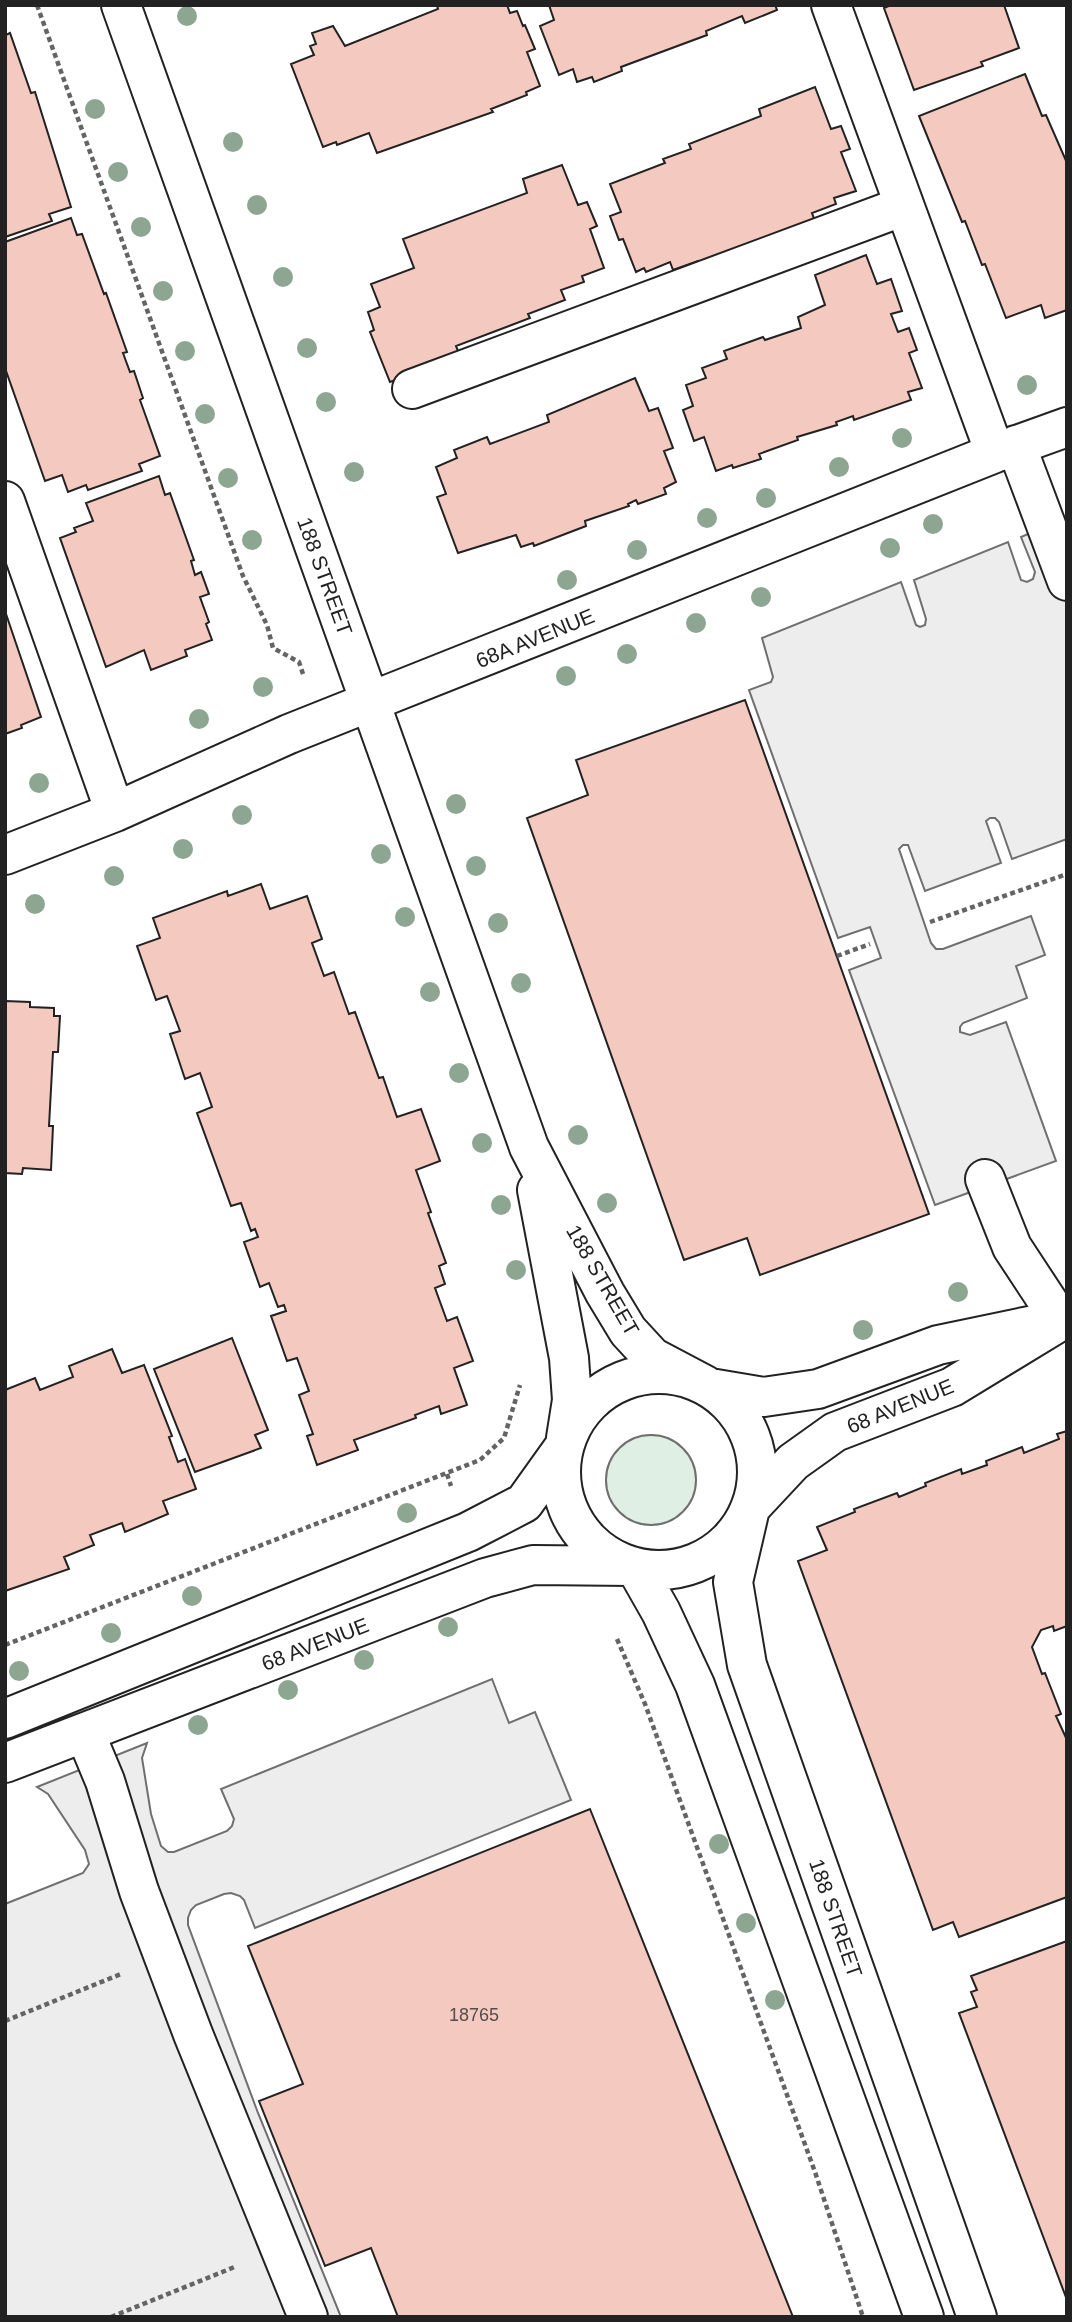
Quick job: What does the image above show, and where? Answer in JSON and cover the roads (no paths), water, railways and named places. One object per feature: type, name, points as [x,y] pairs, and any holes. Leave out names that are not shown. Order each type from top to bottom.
[{"type":"street","name":"188 STREET","points":[[121,5],[529,1147],[605,1293],[628,1331],[652,1357],[708,1387]]},
{"type":"street","points":[[831,5],[904,206],[1006,449],[1067,580]]},
{"type":"street","points":[[412,389],[904,206]]},
{"type":"street","name":"68A AVENUE","points":[[5,855],[115,812],[289,734],[1067,427]]},
{"type":"street","points":[[5,501],[115,812]]},
{"type":"street","name":"188 STREET","points":[[529,1147],[569,1358],[572,1400],[565,1445]]},
{"type":"street","points":[[985,1179],[1012,1247],[1064,1318]]},
{"type":"street","name":"68 AVENUE","points":[[708,1387],[764,1397],[818,1389],[938,1345],[1064,1318]]},
{"type":"street","name":"68 AVENUE","points":[[750,1510],[793,1462],[835,1432],[952,1387],[1064,1318]]},
{"type":"street","points":[[5,1720],[468,1532],[524,1503],[565,1445],[575,1421],[583,1411],[601,1394],[622,1381],[646,1375],[671,1375],[708,1387],[734,1409],[748,1430],[756,1453],[757,1477],[750,1510],[736,1534],[707,1558],[673,1570],[634,1567],[613,1559],[593,1545],[570,1515],[561,1479],[565,1445]]},
{"type":"street","name":"188 STREET","points":[[750,1510],[733,1582],[747,1665],[977,2317]]},
{"type":"street","name":"68 AVENUE","points":[[5,1763],[485,1578],[533,1565],[634,1567]]},
{"type":"street","points":[[634,1567],[661,1612],[695,1685],[924,2317]]},
{"type":"street","points":[[85,1733],[105,1781],[139,1891],[193,2034],[308,2317]]}]
